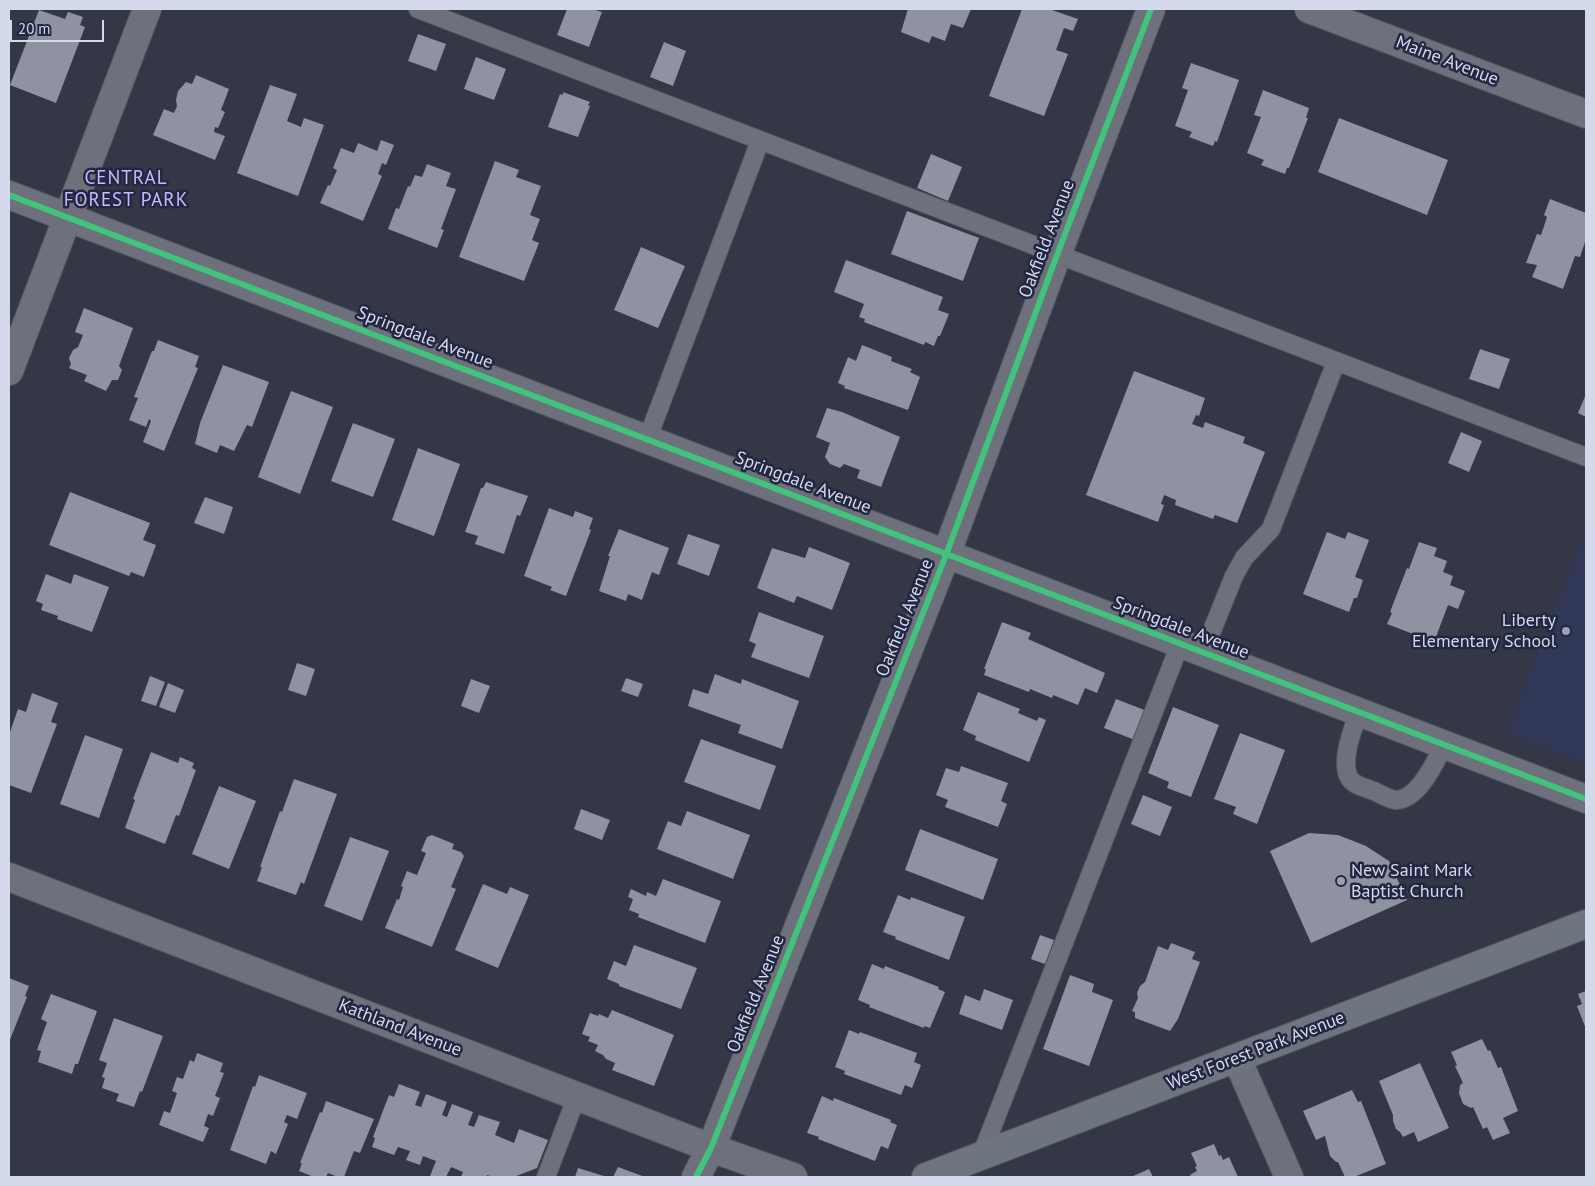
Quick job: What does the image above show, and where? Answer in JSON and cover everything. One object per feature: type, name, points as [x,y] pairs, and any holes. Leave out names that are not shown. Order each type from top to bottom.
[{"type":"main road","name":"West Forest Park Avenue","points":[[926,1177],[1586,924]]},
{"type":"street","points":[[9,371],[147,9]]},
{"type":"street","name":"Oakfield Avenue","points":[[696,1177],[711,1148],[946,555],[1057,255],[1151,9]]},
{"type":"street","name":"Maine Avenue","points":[[1308,9],[1586,114]]},
{"type":"street","name":"Springdale Avenue","points":[[9,194],[1586,799]]},
{"type":"street","name":"Kathland Avenue","points":[[9,877],[711,1148],[793,1177]]},
{"type":"street","points":[[1237,1059],[1289,1177]]},
{"type":"lane","points":[[418,9],[1586,457]]},
{"type":"lane","points":[[648,440],[760,140]]},
{"type":"lane","points":[[981,1156],[1192,648],[1244,558],[1271,529],[1336,362]]},
{"type":"lane","points":[[1358,712],[1349,741],[1347,770],[1350,780],[1396,800],[1408,796],[1418,788],[1431,771],[1444,744]]},
{"type":"lane","points":[[546,1177],[577,1096]]},
{"type":"shaded area","name":"Liberty Elementary School","points":[[1586,528],[1586,763],[1506,734]]},
{"type":"building","points":[[567,9],[592,9],[602,12],[589,47],[557,35]]},
{"type":"building","points":[[908,9],[971,9],[963,28],[951,24],[945,41],[932,36],[929,43],[901,32]]},
{"type":"building","points":[[1022,9],[1049,9],[1078,19],[1073,31],[1064,28],[1056,50],[1068,54],[1044,116],[989,96]]},
{"type":"building","points":[[39,10],[65,19],[68,12],[83,17],[80,25],[85,27],[56,103],[10,85]]},
{"type":"building","points":[[418,34],[446,44],[436,71],[408,61]]},
{"type":"building","points":[[664,42],[686,51],[673,86],[650,77]]},
{"type":"building","points":[[476,57],[506,69],[494,100],[464,89]]},
{"type":"building","points":[[1191,63],[1239,80],[1217,142],[1215,141],[1213,146],[1189,137],[1192,132],[1175,126],[1188,90],[1182,88]]},
{"type":"building","points":[[196,75],[229,89],[221,110],[225,112],[218,128],[215,127],[214,132],[225,136],[215,160],[153,135],[164,109],[174,113],[177,106],[178,91],[186,82],[192,84]]},
{"type":"building","points":[[270,85],[297,94],[287,121],[301,127],[304,118],[324,125],[298,196],[237,173]]},
{"type":"building","points":[[1263,90],[1309,108],[1306,118],[1308,118],[1285,174],[1261,165],[1264,160],[1247,153],[1261,117],[1254,115]]},
{"type":"building","points":[[563,92],[590,102],[578,137],[548,127],[560,94],[563,95]]},
{"type":"building","points":[[1339,118],[1448,160],[1427,215],[1318,172]]},
{"type":"building","points":[[381,140],[394,145],[386,165],[382,163],[378,174],[382,176],[363,221],[320,203],[337,170],[333,168],[341,148],[354,153],[358,143],[377,151]]},
{"type":"building","points":[[931,154],[962,167],[948,201],[917,188]]},
{"type":"building","points":[[495,161],[519,170],[516,177],[541,186],[530,215],[540,219],[532,240],[539,243],[524,281],[459,257]]},
{"type":"building","points":[[427,164],[451,173],[446,186],[456,189],[441,229],[444,230],[437,248],[388,229],[396,208],[399,209],[408,186],[410,187],[415,175],[422,177]]},
{"type":"building","points":[[1550,199],[1586,213],[1586,239],[1580,257],[1575,256],[1563,289],[1532,277],[1537,265],[1526,263],[1537,234],[1541,235],[1547,217],[1544,215]]},
{"type":"building","points":[[907,211],[979,238],[963,281],[891,254]]},
{"type":"building","points":[[641,247],[685,266],[658,328],[614,310]]},
{"type":"building","points":[[846,260],[943,297],[938,310],[949,314],[934,346],[925,342],[924,345],[864,322],[865,319],[859,317],[864,304],[834,292]]},
{"type":"building","points":[[84,308],[133,328],[119,366],[122,370],[118,380],[112,380],[106,391],[84,381],[87,375],[69,368],[71,364],[69,358],[73,350],[78,347],[83,335],[75,332]]},
{"type":"building","points":[[158,340],[199,356],[195,367],[198,368],[164,451],[143,442],[151,421],[149,419],[146,427],[129,420],[138,398],[134,397]]},
{"type":"building","points":[[862,345],[892,357],[891,361],[912,369],[910,372],[920,377],[908,410],[844,388],[845,386],[838,383],[848,357],[856,361]]},
{"type":"building","points":[[1480,349],[1510,359],[1499,389],[1469,379]]},
{"type":"building","points":[[223,365],[269,382],[252,427],[247,425],[234,451],[220,445],[217,453],[195,444],[200,423]]},
{"type":"building","points":[[1134,371],[1205,398],[1199,416],[1196,415],[1192,424],[1203,428],[1205,422],[1245,437],[1243,443],[1265,452],[1237,523],[1215,515],[1213,519],[1175,505],[1176,500],[1164,495],[1161,504],[1164,505],[1158,522],[1086,495]]},
{"type":"building","points":[[291,391],[333,407],[300,494],[258,477]]},
{"type":"building","points":[[1586,394],[1586,417],[1578,413]]},
{"type":"building","points":[[827,408],[842,412],[900,437],[881,487],[857,478],[860,470],[844,464],[840,468],[830,464],[825,457],[830,443],[816,437]]},
{"type":"building","points":[[353,423],[395,439],[373,497],[331,481]]},
{"type":"building","points":[[1461,432],[1482,441],[1469,472],[1448,463]]},
{"type":"building","points":[[418,448],[460,464],[434,536],[392,520]]},
{"type":"building","points":[[486,482],[528,496],[520,516],[517,515],[504,554],[475,544],[478,536],[465,532],[481,488],[483,488]]},
{"type":"building","points":[[70,492],[150,523],[143,540],[156,545],[144,577],[131,572],[129,576],[49,545]]},
{"type":"building","points":[[205,497],[233,507],[224,534],[194,523]]},
{"type":"building","points":[[549,508],[573,517],[575,511],[593,518],[589,529],[591,530],[566,596],[550,590],[552,587],[524,576]]},
{"type":"building","points":[[619,529],[669,548],[659,575],[652,572],[642,600],[628,594],[626,601],[599,591],[610,556],[608,556]]},
{"type":"building","points":[[1327,532],[1345,539],[1348,532],[1369,540],[1355,577],[1363,580],[1357,598],[1354,598],[1349,612],[1303,594]]},
{"type":"building","points":[[688,534],[720,545],[709,576],[677,564]]},
{"type":"building","points":[[1419,542],[1437,548],[1434,556],[1447,561],[1443,572],[1453,576],[1450,585],[1465,591],[1458,609],[1448,605],[1434,642],[1387,624],[1407,568],[1409,569]]},
{"type":"building","points":[[809,547],[850,563],[832,610],[797,596],[794,603],[757,588],[772,548],[805,558]]},
{"type":"building","points":[[46,574],[71,584],[74,574],[109,587],[92,632],[57,619],[58,616],[41,610],[43,604],[36,601]]},
{"type":"building","points":[[759,612],[824,636],[809,678],[751,657],[756,644],[749,641]]},
{"type":"building","points":[[1002,622],[1031,633],[1028,639],[1105,673],[1097,693],[1085,688],[1078,705],[1053,695],[1052,698],[1030,689],[1029,692],[984,675],[986,669],[984,669]]},
{"type":"building","points":[[297,663],[315,669],[306,696],[288,690]]},
{"type":"building","points":[[715,674],[741,684],[742,679],[799,701],[782,749],[738,733],[741,725],[688,706],[693,689],[708,694]]},
{"type":"building","points":[[150,676],[165,682],[156,706],[141,701]]},
{"type":"building","points":[[626,678],[643,684],[638,697],[621,691]]},
{"type":"building","points":[[471,679],[490,686],[479,713],[461,706]]},
{"type":"building","points":[[168,683],[184,690],[175,713],[159,707]]},
{"type":"building","points":[[978,692],[1020,709],[1018,713],[1037,721],[1039,717],[1046,720],[1029,762],[975,740],[976,736],[963,730]]},
{"type":"building","points":[[32,693],[58,703],[51,722],[57,724],[31,793],[9,785],[9,735],[18,709],[26,712]]},
{"type":"building","points":[[1116,699],[1147,711],[1135,740],[1104,728]]},
{"type":"building","points":[[1173,707],[1219,725],[1191,797],[1167,788],[1169,782],[1148,773]]},
{"type":"building","points":[[1240,733],[1285,750],[1257,824],[1233,814],[1236,807],[1214,799]]},
{"type":"building","points":[[85,735],[123,749],[99,818],[60,804]]},
{"type":"building","points":[[701,739],[776,766],[760,810],[684,782]]},
{"type":"building","points":[[151,752],[178,763],[180,757],[194,763],[192,768],[196,770],[179,816],[176,815],[165,844],[125,828],[135,800],[133,799]]},
{"type":"building","points":[[961,766],[1008,783],[1001,801],[1007,804],[998,827],[945,807],[948,800],[936,795],[946,768],[959,772]]},
{"type":"building","points":[[294,779],[337,794],[304,884],[301,882],[296,895],[257,881],[262,867],[260,867],[280,811],[282,812]]},
{"type":"building","points":[[219,786],[256,801],[229,869],[192,854]]},
{"type":"building","points":[[1143,795],[1172,807],[1160,836],[1131,824]]},
{"type":"building","points":[[581,809],[610,820],[602,840],[574,829]]},
{"type":"building","points":[[687,811],[750,835],[733,879],[657,849],[668,821],[681,826]]},
{"type":"building","points":[[920,829],[998,859],[983,900],[905,870]]},
{"type":"building","name":"New Saint Mark Baptist Church","points":[[1309,833],[1338,835],[1366,846],[1389,861],[1407,900],[1311,943],[1270,851]]},
{"type":"building","points":[[432,835],[454,844],[452,849],[461,852],[464,856],[451,887],[456,889],[432,947],[385,928],[397,899],[399,900],[403,887],[401,886],[407,871],[417,875],[426,853],[421,851],[427,837]]},
{"type":"building","points":[[350,837],[389,851],[362,921],[324,906]]},
{"type":"building","points":[[663,879],[721,901],[705,943],[638,917],[639,914],[629,910],[633,899],[628,897],[631,889],[646,896],[647,892],[656,896]]},
{"type":"building","points":[[483,884],[507,894],[510,887],[529,895],[498,968],[455,950]]},
{"type":"building","points":[[898,895],[910,900],[911,897],[965,917],[949,960],[895,939],[896,937],[883,932]]},
{"type":"building","points":[[1040,935],[1054,940],[1045,964],[1031,959]]},
{"type":"building","points":[[1171,943],[1195,952],[1192,959],[1200,962],[1178,1019],[1170,1031],[1135,1018],[1135,1012],[1132,1011],[1138,998],[1137,993],[1140,986],[1145,982],[1158,946],[1168,950]]},
{"type":"building","points":[[634,945],[697,968],[681,1009],[619,986],[619,984],[607,979],[614,961],[626,966]]},
{"type":"building","points":[[872,964],[884,969],[885,966],[939,987],[938,989],[945,992],[930,1028],[924,1026],[924,1028],[869,1007],[870,1005],[858,1000]]},
{"type":"building","points":[[1070,975],[1094,984],[1092,992],[1113,1000],[1089,1066],[1043,1049]]},
{"type":"building","points":[[9,978],[29,986],[25,996],[27,997],[9,1042]]},
{"type":"building","points":[[984,989],[1013,1000],[1002,1030],[959,1014],[965,995],[980,1001]]},
{"type":"building","points":[[1586,991],[1586,1029],[1577,1006],[1582,1004],[1578,994]]},
{"type":"building","points":[[51,994],[97,1011],[78,1064],[75,1064],[72,1074],[38,1062],[41,1051],[37,1050],[47,1022],[41,1019]]},
{"type":"building","points":[[612,1010],[674,1035],[654,1086],[612,1070],[615,1063],[595,1051],[598,1045],[588,1041],[590,1037],[582,1034],[590,1013],[608,1018]]},
{"type":"building","points":[[114,1018],[163,1036],[142,1092],[140,1091],[134,1107],[116,1101],[119,1094],[102,1088],[105,1078],[102,1077],[107,1063],[99,1060]]},
{"type":"building","points":[[849,1030],[859,1034],[860,1032],[917,1053],[914,1062],[921,1065],[912,1088],[905,1085],[901,1095],[844,1074],[845,1071],[835,1067]]},
{"type":"building","points":[[1482,1039],[1488,1051],[1490,1050],[1498,1068],[1501,1067],[1518,1111],[1503,1118],[1510,1133],[1493,1140],[1487,1127],[1483,1129],[1473,1107],[1471,1108],[1463,1104],[1459,1093],[1460,1085],[1463,1083],[1451,1052]]},
{"type":"building","points":[[197,1053],[223,1063],[220,1072],[224,1073],[215,1096],[220,1098],[213,1116],[208,1114],[204,1126],[209,1128],[203,1142],[159,1125],[164,1111],[170,1113],[177,1093],[172,1091],[177,1077],[183,1079],[190,1060],[194,1062]]},
{"type":"building","points":[[1420,1063],[1449,1128],[1418,1142],[1414,1132],[1403,1137],[1396,1129],[1393,1115],[1379,1081]]},
{"type":"building","points":[[259,1075],[307,1093],[297,1119],[287,1115],[284,1122],[288,1124],[276,1154],[271,1151],[266,1164],[230,1150],[253,1086],[255,1087]]},
{"type":"building","points":[[399,1084],[420,1092],[415,1105],[421,1107],[426,1094],[447,1102],[442,1115],[447,1117],[452,1104],[473,1112],[468,1125],[474,1127],[479,1115],[500,1122],[495,1135],[514,1143],[519,1129],[548,1140],[537,1168],[514,1177],[493,1177],[487,1175],[487,1177],[461,1177],[463,1172],[451,1167],[446,1177],[434,1177],[430,1176],[436,1161],[423,1156],[420,1165],[406,1160],[410,1151],[398,1147],[394,1155],[372,1147],[375,1138],[373,1137],[389,1095],[394,1097]]},
{"type":"building","points":[[1352,1090],[1358,1102],[1361,1101],[1386,1164],[1354,1177],[1345,1177],[1338,1162],[1330,1156],[1325,1136],[1316,1140],[1303,1111]]},
{"type":"building","points":[[822,1096],[833,1101],[834,1098],[891,1120],[890,1122],[897,1125],[888,1149],[881,1146],[875,1161],[807,1133]]},
{"type":"building","points":[[326,1101],[374,1119],[360,1153],[354,1151],[344,1177],[328,1173],[326,1177],[314,1177],[299,1171],[302,1163],[300,1163]]},
{"type":"building","points":[[1214,1144],[1219,1156],[1221,1155],[1223,1160],[1229,1157],[1238,1177],[1191,1177],[1190,1175],[1197,1171],[1195,1167],[1197,1166],[1191,1153]]},
{"type":"building","points":[[618,1167],[645,1177],[613,1177]]},
{"type":"building","points":[[578,1168],[607,1177],[575,1177]]},
{"type":"building","points":[[1149,1169],[1153,1177],[1131,1177]]},
{"type":"cycle path","points":[[696,1177],[711,1148],[946,555],[1057,255],[1151,9]]},
{"type":"cycle path","points":[[9,195],[1586,799]]},
{"type":"place","name":"Liberty Elementary School","points":[[1566,631]]},
{"type":"place","name":"New Saint Mark Baptist Church","points":[[1341,881]]},
{"type":"district","name":"CENTRAL FOREST PARK","points":[[126,190]]}]
